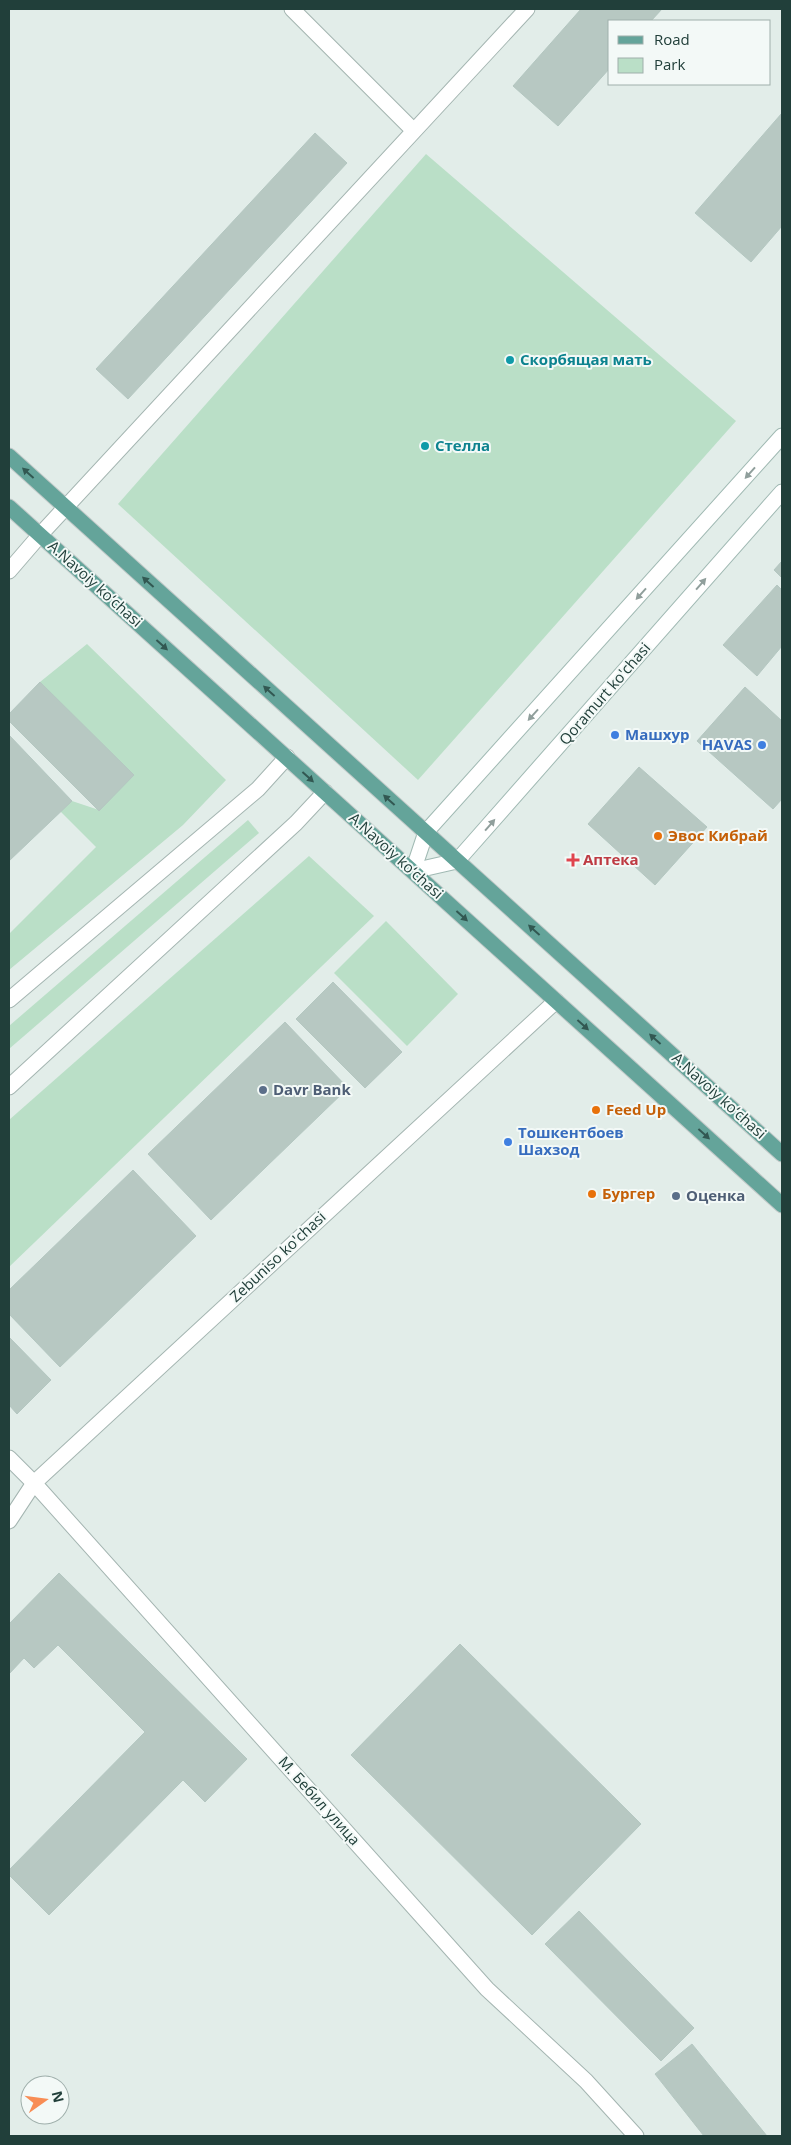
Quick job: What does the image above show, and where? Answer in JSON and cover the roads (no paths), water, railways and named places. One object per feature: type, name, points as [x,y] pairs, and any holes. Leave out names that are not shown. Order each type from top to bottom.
[{"type":"main road","name":"A.Navoiy ko‘chasi","points":[[9,456],[782,1154]]},
{"type":"main road","name":"A.Navoiy ko‘chasi","points":[[9,507],[782,1205]]},
{"type":"street","points":[[292,9],[414,130]]},
{"type":"street","points":[[9,571],[40,535],[527,9]]},
{"type":"street","points":[[413,871],[426,832],[782,436]]},
{"type":"street","name":"Qoramurt ko'chasi","points":[[457,861],[782,492]]},
{"type":"street","points":[[9,1000],[258,789],[287,757]]},
{"type":"street","points":[[9,1087],[296,823],[325,792]]},
{"type":"street","points":[[413,871],[457,861]]},
{"type":"street","name":"Zebuniso ko'chasi","points":[[9,1521],[34,1483],[556,1001]]},
{"type":"street","name":"М. Бебил улица","points":[[9,1458],[34,1483],[487,1989],[586,2081],[636,2136]]},
{"type":"place","name":"Скорбящая мать","points":[[510,360]]},
{"type":"place","name":"Стелла","points":[[425,446]]},
{"type":"place","name":"Машхур","points":[[615,735]]},
{"type":"place","name":"HAVAS","points":[[762,745]]},
{"type":"place","name":"Эвос Кибрай","points":[[658,836]]},
{"type":"place","name":"Аптека","points":[[573,860]]},
{"type":"place","name":"Davr Bank","points":[[263,1090]]},
{"type":"place","name":"Feed Up","points":[[596,1110]]},
{"type":"place","name":"Тошкентбоев Шахзод","points":[[508,1142]]},
{"type":"place","name":"Бургер","points":[[592,1194]]},
{"type":"place","name":"Оценка","points":[[676,1196]]}]
